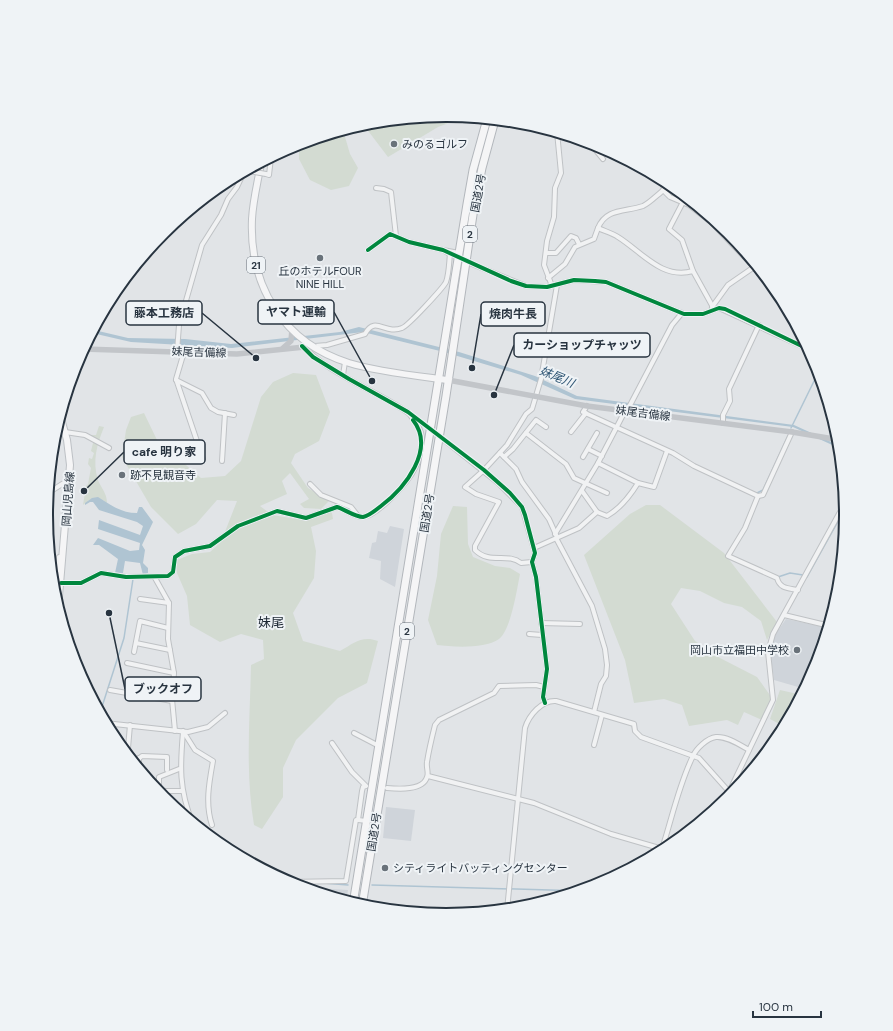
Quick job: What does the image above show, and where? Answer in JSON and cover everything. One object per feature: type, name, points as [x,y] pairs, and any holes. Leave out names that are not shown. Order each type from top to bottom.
[{"type":"highway","name":"国道2号","points":[[355,898],[473,170],[486,124]]},
{"type":"highway","name":"国道2号","points":[[363,900],[477,193],[494,125]]},
{"type":"main road","name":"21","points":[[260,170],[252,219],[253,250],[266,294],[279,316],[292,330],[314,346],[345,362],[365,367],[448,380]]},
{"type":"main road","points":[[283,349],[291,341],[292,330]]},
{"type":"main road","name":"妹尾吉備線","points":[[90,349],[177,350],[184,352],[237,354],[302,346],[314,346]]},
{"type":"main road","name":"妹尾吉備線","points":[[448,380],[587,406],[628,408],[723,419],[832,439]]},
{"type":"main road","name":"岡山児島線","points":[[58,576],[63,557],[70,479],[69,452],[63,427]]},
{"type":"street","points":[[532,562],[521,563],[516,560],[487,559],[475,550],[475,546],[499,502],[476,494],[466,486],[500,453],[526,414],[532,409],[540,385],[554,285],[548,278],[544,265],[554,217],[556,188],[561,173],[558,138]]},
{"type":"street","points":[[597,152],[603,159]]},
{"type":"street","points":[[255,172],[269,175],[270,164]]},
{"type":"street","points":[[177,350],[179,325],[202,245],[222,215],[228,199],[241,180]]},
{"type":"street","points":[[376,188],[384,188],[391,192],[396,236]]},
{"type":"street","points":[[548,278],[565,264],[578,244],[594,239],[604,217],[610,213],[643,206],[665,189],[664,188]]},
{"type":"street","points":[[663,190],[670,197],[683,202],[693,209]]},
{"type":"street","points":[[683,202],[669,229],[682,240],[693,271],[713,308]]},
{"type":"street","points":[[598,228],[617,236],[652,263],[671,272],[684,274],[693,271]]},
{"type":"street","points":[[368,250],[390,234],[409,242],[459,253]]},
{"type":"street","points":[[546,253],[556,253],[571,236],[576,238],[578,244]]},
{"type":"street","points":[[314,346],[327,345],[367,331],[374,325],[395,330],[411,322],[445,284],[451,255],[443,250]]},
{"type":"street","points":[[472,264],[526,286],[554,285],[564,281],[574,280],[606,282],[682,313],[703,314],[713,308],[728,285],[752,268]]},
{"type":"street","points":[[713,308],[725,309],[801,346]]},
{"type":"street","points":[[556,536],[567,512],[587,484],[672,325],[682,313]]},
{"type":"street","points":[[723,419],[730,401],[729,389],[759,325]]},
{"type":"street","points":[[302,346],[313,357],[408,412],[423,424]]},
{"type":"street","points":[[184,352],[176,379],[203,459]]},
{"type":"street","points":[[343,375],[345,362]]},
{"type":"street","points":[[176,379],[202,393],[211,408],[218,412],[234,415]]},
{"type":"street","points":[[571,432],[586,413],[584,412],[587,406]]},
{"type":"street","points":[[59,583],[81,583],[101,573],[126,577],[155,578],[171,575],[174,568],[175,557],[184,551],[210,546],[238,526],[277,511],[306,518],[337,507],[363,517],[388,500],[416,467],[422,439],[421,432],[408,412]]},
{"type":"street","points":[[222,461],[225,413]]},
{"type":"street","points":[[586,413],[758,496],[763,495],[792,432]]},
{"type":"street","points":[[504,457],[536,420],[546,426]]},
{"type":"street","points":[[65,432],[85,436],[109,448]]},
{"type":"street","points":[[526,433],[566,464],[574,478],[607,493]]},
{"type":"street","points":[[583,457],[597,433]]},
{"type":"street","points":[[444,440],[484,470],[510,493],[522,507],[535,553],[532,562],[536,577],[542,635],[548,669],[544,687],[545,703]]},
{"type":"street","points":[[588,449],[602,456]]},
{"type":"street","points":[[598,463],[638,483],[654,487],[667,451]]},
{"type":"street","points":[[500,453],[516,469],[522,482],[549,519],[556,536],[592,606],[605,649],[607,665],[606,676],[601,684],[594,712]]},
{"type":"street","points":[[54,489],[70,479]]},
{"type":"street","points":[[582,491],[597,512],[607,516],[615,512],[628,499],[638,483]]},
{"type":"street","points":[[310,484],[321,495],[351,507],[358,516]]},
{"type":"street","points":[[758,496],[745,528],[728,556],[777,578],[779,585],[782,587],[798,590]]},
{"type":"street","points":[[534,548],[556,536],[579,528],[597,512]]},
{"type":"street","points":[[735,782],[773,700],[768,652],[769,643],[840,512]]},
{"type":"street","points":[[155,578],[169,603],[168,628],[174,673],[172,701],[175,730]]},
{"type":"street","points":[[140,599],[169,603]]},
{"type":"street","points":[[784,615],[825,625]]},
{"type":"street","points":[[134,652],[140,621],[168,628]]},
{"type":"street","points":[[541,623],[580,624]]},
{"type":"street","points":[[528,634],[542,635]]},
{"type":"street","points":[[136,643],[170,650]]},
{"type":"street","points":[[127,663],[174,673]]},
{"type":"street","points":[[130,684],[173,693]]},
{"type":"street","points":[[387,788],[408,789],[422,784],[428,776],[427,764],[437,722],[494,693],[499,686],[536,685],[544,687]]},
{"type":"street","points":[[110,690],[172,701]]},
{"type":"street","points":[[508,904],[525,728],[530,717],[545,703],[556,702],[634,724],[635,731],[641,737],[699,758],[728,790]]},
{"type":"street","points":[[113,724],[194,731],[208,727],[225,713]]},
{"type":"street","points":[[594,745],[602,715]]},
{"type":"street","points":[[128,747],[130,725]]},
{"type":"street","points":[[183,731],[179,769],[182,791],[188,811]]},
{"type":"street","points":[[183,731],[195,750],[213,761],[208,787],[209,816],[212,826]]},
{"type":"street","points":[[354,733],[379,746]]},
{"type":"street","points":[[666,842],[693,756],[707,740],[716,737],[725,738],[749,750]]},
{"type":"street","points":[[303,882],[346,881],[349,872],[356,820],[358,820],[362,790],[363,787],[366,786],[352,772],[332,743]]},
{"type":"street","points":[[139,758],[145,756],[167,757],[167,770]]},
{"type":"street","points":[[159,783],[159,777],[179,769]]},
{"type":"street","points":[[428,776],[541,805],[611,834],[658,847]]},
{"type":"street","points":[[166,792],[182,791]]},
{"type":"street","points":[[358,820],[367,822]]},
{"type":"street","points":[[349,872],[358,874]]},
{"type":"shaded area","name":"みのるゴルフ","points":[[451,122],[438,127],[388,157],[368,130],[395,125]]},
{"type":"shaded area","points":[[345,135],[350,154],[358,168],[349,186],[331,190],[310,180],[299,159],[299,151]]},
{"type":"shaded area","points":[[668,190],[682,200],[680,200],[667,192]]},
{"type":"shaded area","points":[[293,373],[316,375],[330,412],[319,441],[295,454],[291,463],[308,488],[329,501],[321,509],[304,508],[300,504],[309,499],[290,473],[282,481],[287,494],[260,506],[272,515],[297,519],[309,519],[327,511],[332,513],[333,519],[311,527],[316,551],[314,578],[293,613],[303,641],[340,651],[363,639],[378,641],[367,683],[338,698],[296,740],[283,768],[283,797],[262,829],[254,825],[251,805],[249,745],[251,665],[264,659],[263,640],[241,634],[220,642],[190,625],[187,596],[177,573],[177,560],[192,554],[210,552],[221,542],[237,501],[217,500],[196,524],[178,534],[151,507],[122,457],[126,430],[131,417],[144,413],[157,440],[201,478],[225,476],[241,461],[261,397],[273,382]]},
{"type":"shaded area","points":[[99,426],[104,427],[97,446],[95,466],[98,480],[105,493],[107,503],[100,499],[94,498],[83,505],[91,468],[88,464],[89,458],[92,459],[94,453],[91,451],[94,439],[87,435],[96,435]]},
{"type":"shaded area","points":[[646,505],[660,505],[724,553],[777,622],[767,640],[761,621],[742,607],[724,603],[700,591],[681,588],[671,604],[695,641],[720,658],[757,677],[772,698],[762,720],[744,712],[738,725],[727,720],[689,726],[682,705],[664,699],[634,703],[625,660],[584,555],[630,514]]},
{"type":"shaded area","points":[[453,506],[467,507],[468,544],[473,557],[495,566],[510,568],[520,574],[513,609],[503,634],[499,639],[493,642],[477,646],[460,647],[437,645],[428,620],[437,576],[441,534]]},
{"type":"shaded area","points":[[390,526],[404,529],[395,587],[380,579],[381,561],[369,558],[372,543],[376,542],[378,531],[387,533]]},
{"type":"shaded area","name":"岡山市立福田中学校","points":[[786,619],[824,627],[810,666],[800,688],[774,680],[771,658],[772,643],[775,635]]},
{"type":"shaded area","points":[[780,690],[797,694],[780,724],[770,719]]},
{"type":"shaded area","points":[[386,807],[415,810],[411,841],[383,838]]},
{"type":"shaded area","points":[[321,888],[348,890],[347,896]]},
{"type":"water","name":"妹尾川","points":[[359,327],[459,352],[535,376],[577,396],[794,425],[833,443],[833,445],[793,427],[575,399],[521,375],[444,352],[363,332],[232,348],[131,342],[98,334],[99,331],[128,338],[185,339],[231,344],[340,332]]},
{"type":"water","points":[[98,497],[126,512],[137,513],[139,507],[142,507],[153,522],[142,545],[145,550],[143,563],[148,568],[148,573],[143,575],[140,563],[125,561],[123,573],[115,573],[118,559],[99,545],[93,545],[98,538],[130,551],[139,550],[140,543],[98,529],[99,520],[140,535],[143,526],[137,522],[99,510],[93,502],[85,505],[85,503],[92,498]]},
{"type":"waterway","points":[[791,428],[815,379]]},
{"type":"waterway","points":[[755,493],[763,490],[788,436]]},
{"type":"waterway","points":[[807,577],[840,518]]},
{"type":"waterway","points":[[778,577],[790,573],[803,575]]},
{"type":"waterway","points":[[102,705],[124,638],[133,579]]},
{"type":"waterway","points":[[309,884],[323,883],[348,885]]},
{"type":"waterway","points":[[372,885],[565,890]]},
{"type":"tunnel","points":[[451,255],[472,264]]},
{"type":"tunnel","points":[[423,424],[440,437]]},
{"type":"cycle path","points":[[368,250],[390,234],[409,242],[443,250],[511,281],[526,286],[547,287],[574,280],[606,282],[684,314],[703,314],[719,308],[725,309],[801,346]]},
{"type":"cycle path","points":[[302,346],[313,357],[408,412],[484,470],[510,493],[522,507],[535,553],[532,562],[536,577],[547,669],[543,697],[545,703]]},
{"type":"cycle path","points":[[61,583],[81,583],[101,573],[126,577],[168,576],[173,572],[175,557],[184,551],[210,546],[238,526],[277,511],[306,518],[337,507],[360,517],[368,515],[381,506],[399,489],[408,479],[415,467],[421,443],[419,431],[413,420]]},
{"type":"place","name":"みのるゴルフ","points":[[394,144]]},
{"type":"place","name":"丘のホテルFOUR NINE HILL","points":[[320,258]]},
{"type":"place","name":"藤本工務店","points":[[256,358]]},
{"type":"place","name":"焼肉牛長","points":[[472,368]]},
{"type":"place","name":"ヤマト運輸","points":[[372,381]]},
{"type":"place","name":"カーショップチャッツ","points":[[494,395]]},
{"type":"place","name":"跡不見観音寺","points":[[122,475]]},
{"type":"place","name":"cafe 明り家","points":[[84,491]]},
{"type":"place","name":"ブックオフ","points":[[109,613]]},
{"type":"place","name":"岡山市立福田中学校","points":[[797,650]]},
{"type":"place","name":"シティライトバッティングセンター","points":[[385,868]]},
{"type":"district","name":"妹尾","points":[[271,622]]}]
